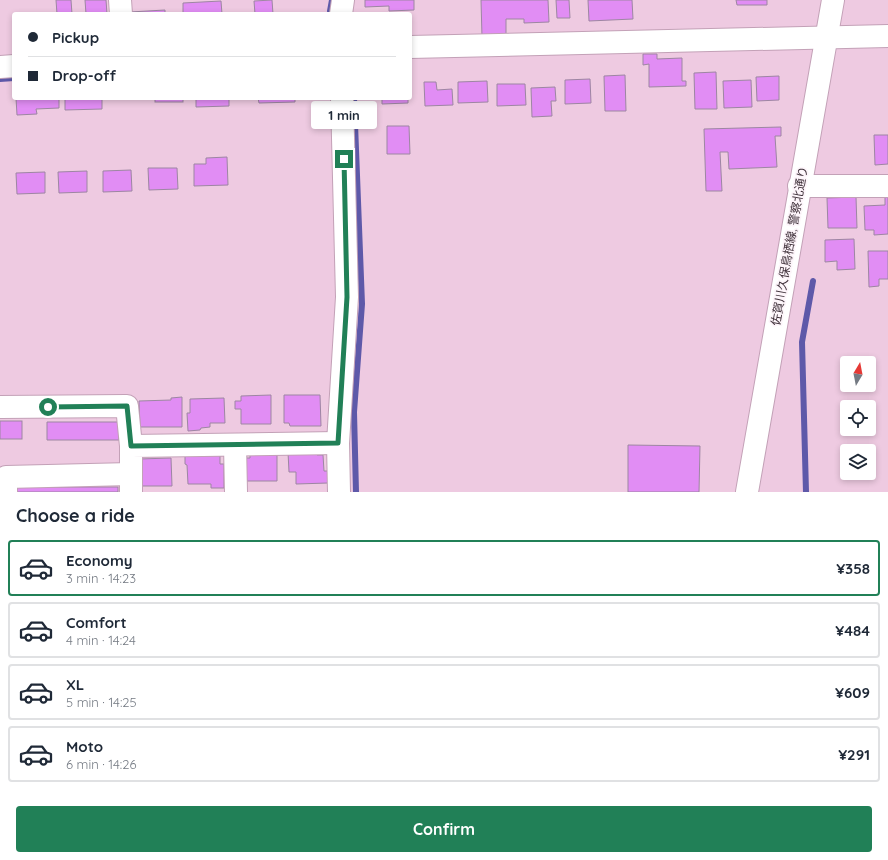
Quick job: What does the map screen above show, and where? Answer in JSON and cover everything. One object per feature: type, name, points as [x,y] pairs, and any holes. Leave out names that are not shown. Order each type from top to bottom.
[{"type":"street","points":[[120,0],[121,12]]},
{"type":"street","name":"佐賀川久保鳥栖線, 警察北通り","points":[[747,492],[825,37],[833,0]]},
{"type":"street","points":[[412,46],[888,36]]},
{"type":"street","points":[[0,67],[12,66]]},
{"type":"street","points":[[339,492],[338,443],[347,297],[342,100]]},
{"type":"street","points":[[799,186],[888,186]]},
{"type":"street","points":[[0,408],[127,406],[131,446],[131,483],[6,477],[6,492]]},
{"type":"street","points":[[131,446],[338,443]]},
{"type":"street","points":[[236,445],[236,492]]},
{"type":"building","points":[[56,0],[71,0],[72,12],[57,12]]},
{"type":"building","points":[[85,0],[106,0],[107,12],[86,12]]},
{"type":"building","points":[[272,0],[273,12],[255,12],[254,1]]},
{"type":"building","points":[[365,0],[414,0],[414,10],[389,11],[389,6],[365,7]]},
{"type":"building","points":[[481,0],[548,0],[549,22],[524,23],[524,19],[506,19],[506,36],[482,37]]},
{"type":"building","points":[[556,0],[569,0],[570,18],[557,18]]},
{"type":"building","points":[[588,0],[632,0],[633,19],[589,21]]},
{"type":"building","points":[[736,0],[767,0],[767,5],[737,5]]},
{"type":"building","points":[[221,1],[222,12],[183,12],[183,3]]},
{"type":"building","points":[[165,10],[165,12],[130,12]]},
{"type":"building","points":[[643,54],[657,54],[657,59],[682,58],[682,81],[686,81],[686,86],[649,87],[649,64],[643,65]]},
{"type":"building","points":[[716,72],[717,109],[695,109],[694,73]]},
{"type":"building","points":[[625,75],[626,111],[605,111],[604,76]]},
{"type":"building","points":[[779,76],[779,100],[757,101],[756,77]]},
{"type":"building","points":[[590,79],[591,103],[565,104],[565,80]]},
{"type":"building","points":[[751,80],[752,107],[724,108],[723,81]]},
{"type":"building","points":[[487,81],[488,102],[458,103],[458,82]]},
{"type":"building","points":[[424,82],[436,82],[437,90],[452,89],[453,105],[425,106]]},
{"type":"building","points":[[497,84],[525,84],[526,105],[497,106]]},
{"type":"building","points":[[555,87],[556,101],[551,101],[552,116],[532,117],[531,88]]},
{"type":"building","points":[[16,100],[59,100],[59,108],[36,109],[37,114],[17,115]]},
{"type":"building","points":[[65,100],[102,100],[102,109],[65,110]]},
{"type":"building","points":[[155,100],[183,100],[183,102],[155,102]]},
{"type":"building","points":[[196,100],[229,100],[229,106],[196,107]]},
{"type":"building","points":[[258,100],[295,100],[295,102],[259,103]]},
{"type":"building","points":[[382,100],[408,100],[408,103],[382,104]]},
{"type":"building","points":[[387,126],[409,126],[410,154],[387,154]]},
{"type":"building","points":[[781,127],[781,136],[775,136],[777,167],[729,169],[728,152],[720,152],[722,191],[706,191],[704,129]]},
{"type":"building","points":[[874,135],[888,135],[888,164],[875,165]]},
{"type":"building","points":[[227,157],[228,185],[194,186],[194,164],[206,164],[206,158]]},
{"type":"building","points":[[148,168],[177,168],[178,189],[149,190]]},
{"type":"building","points":[[131,170],[132,191],[103,192],[103,171]]},
{"type":"building","points":[[87,171],[87,192],[59,193],[58,172]]},
{"type":"building","points":[[45,172],[45,193],[17,194],[16,173]]},
{"type":"building","points":[[885,195],[888,195],[888,234],[874,235],[874,230],[865,230],[864,206],[885,205]]},
{"type":"building","points":[[856,197],[857,228],[828,228],[827,198]]},
{"type":"building","points":[[854,239],[855,269],[837,270],[837,261],[825,262],[825,240]]},
{"type":"building","points":[[868,251],[888,251],[888,279],[879,279],[879,286],[869,287]]},
{"type":"building","points":[[271,395],[271,424],[241,424],[241,409],[235,409],[235,401],[241,401],[241,396]]},
{"type":"building","points":[[284,395],[320,395],[321,426],[290,426],[289,423],[284,423]]},
{"type":"building","points":[[182,397],[182,427],[140,427],[139,401],[171,400],[171,398]]},
{"type":"building","points":[[224,398],[225,423],[210,423],[210,427],[188,431],[187,413],[190,413],[190,399]]},
{"type":"building","points":[[0,421],[22,421],[22,439],[0,439]]},
{"type":"building","points":[[47,422],[118,422],[119,440],[47,440]]},
{"type":"building","points":[[628,445],[700,446],[699,492],[628,492]]},
{"type":"building","points":[[317,451],[317,455],[323,455],[324,471],[328,471],[328,483],[296,484],[296,472],[289,472],[288,452]]},
{"type":"building","points":[[277,452],[277,481],[244,481],[244,458],[250,458],[250,453]]},
{"type":"building","points":[[220,455],[220,464],[224,464],[224,488],[211,488],[211,484],[188,484],[185,456]]},
{"type":"building","points":[[171,458],[172,486],[140,486],[139,459]]},
{"type":"building","points":[[7,487],[118,487],[118,492],[7,492]]},
{"type":"waterway","points":[[332,0],[330,11],[334,12]]},
{"type":"waterway","points":[[0,79],[12,78]]},
{"type":"waterway","points":[[354,100],[362,304],[354,412],[356,492]]},
{"type":"waterway","points":[[806,492],[802,342],[813,281]]},
{"type":"route","points":[[48,407],[127,406],[131,446],[338,443],[347,297],[344,159]]}]
